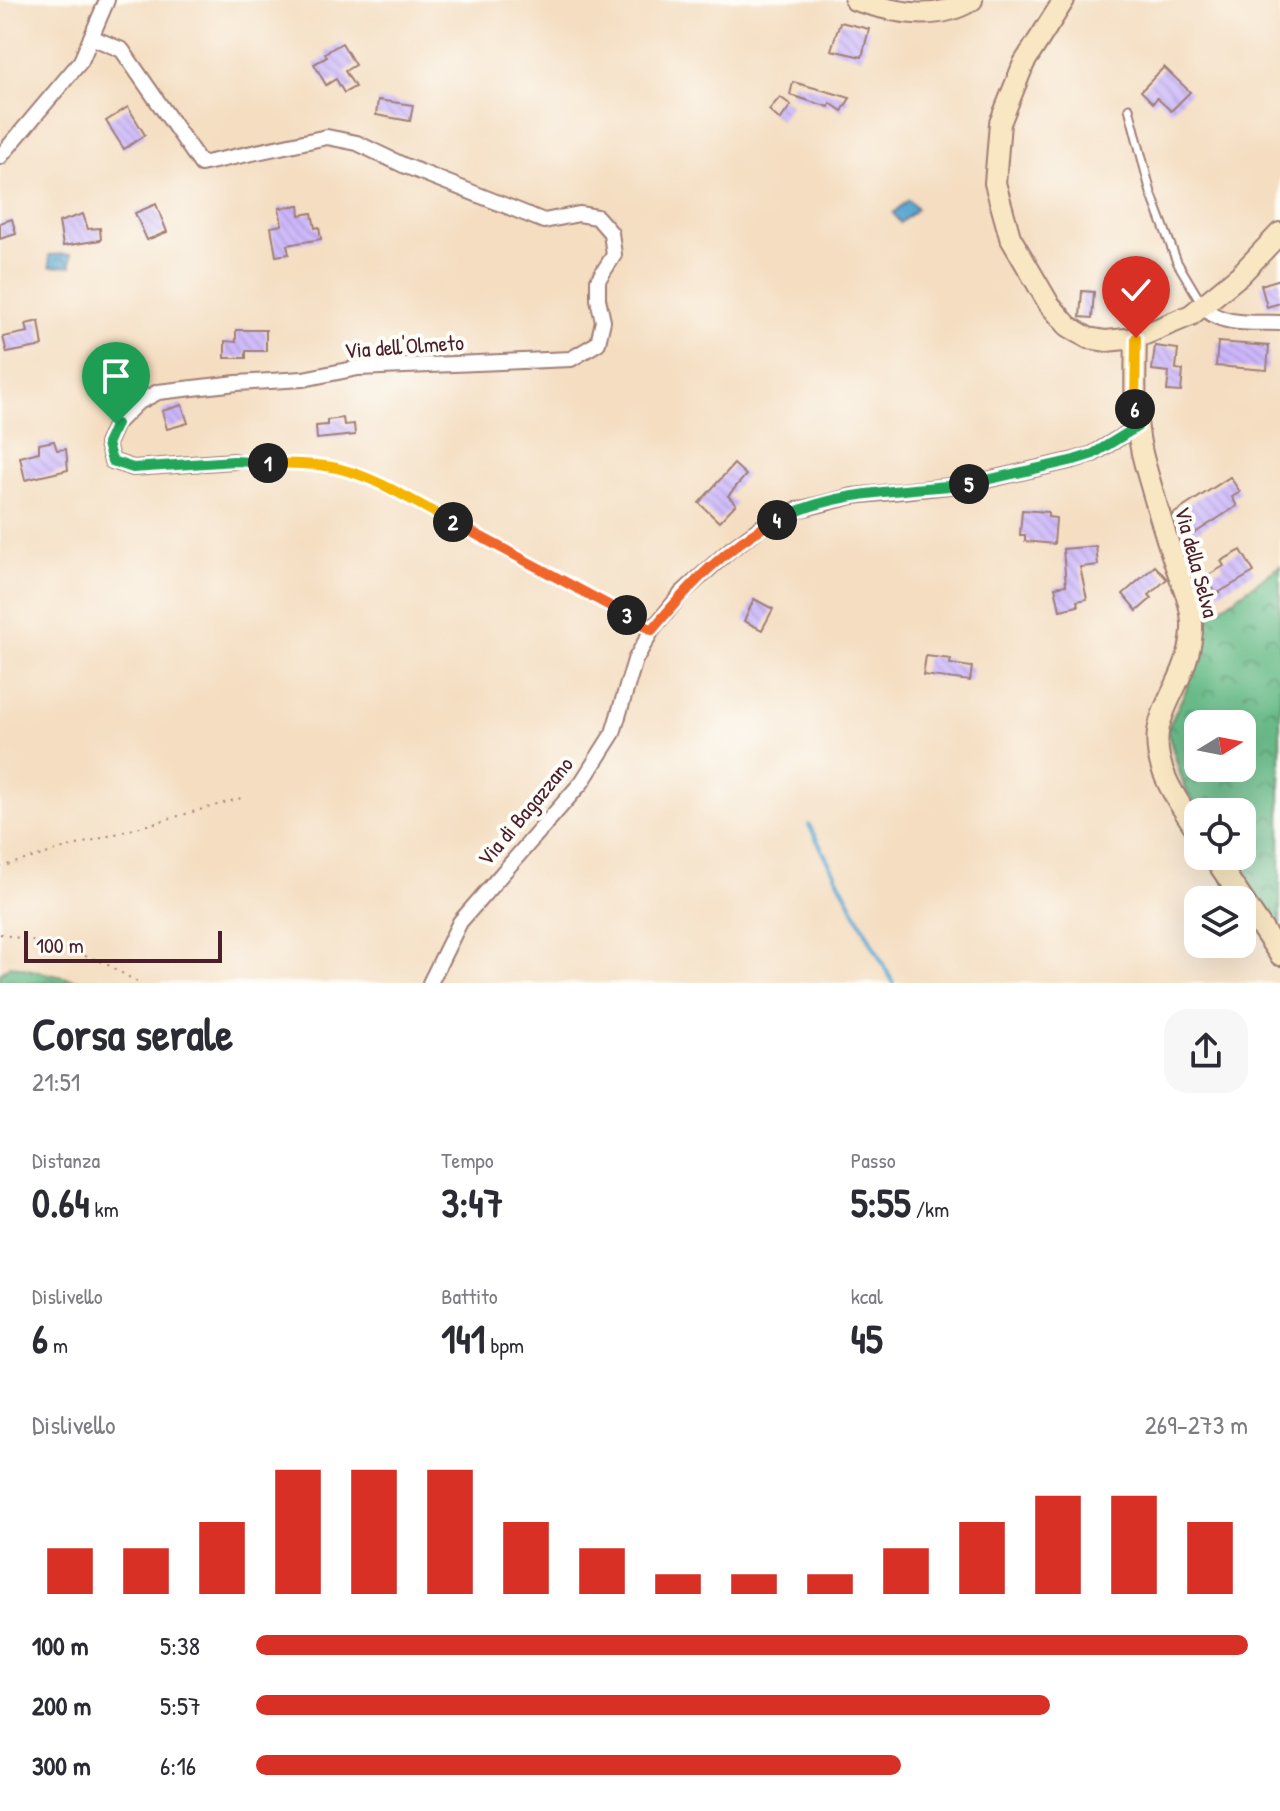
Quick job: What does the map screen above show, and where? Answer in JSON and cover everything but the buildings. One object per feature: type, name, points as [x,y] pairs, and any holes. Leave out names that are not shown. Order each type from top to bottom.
[{"type":"street","points":[[0,157],[81,61],[107,0]]},
{"type":"street","points":[[855,0],[907,13],[952,10],[972,0]]},
{"type":"street","points":[[1064,0],[1024,63],[1000,123],[995,183],[1010,237],[1049,304],[1068,326],[1088,338],[1106,341],[1136,338],[1191,315],[1240,275],[1280,233]]},
{"type":"street","name":"Via dell'Olmeto","points":[[91,37],[122,50],[201,164],[327,137],[357,143],[403,165],[544,221],[579,214],[597,217],[611,233],[614,255],[598,280],[603,321],[598,343],[571,359],[358,368],[303,379],[158,392],[137,403],[116,424],[107,444],[112,461],[133,468],[234,461]]},
{"type":"street","points":[[1203,306],[1209,314],[1227,320],[1280,323]]},
{"type":"street","name":"Via della Selva","points":[[1136,338],[1134,395],[1137,427],[1192,626],[1189,653],[1162,717],[1157,746],[1164,774],[1184,810]]},
{"type":"street","name":"Via di Bagazzano","points":[[430,983],[460,922],[582,782],[613,733],[635,660],[652,630],[682,593],[730,550],[760,528],[793,511],[853,496],[969,484],[1074,460],[1093,454],[1137,427]]},
{"type":"street","points":[[1222,870],[1280,955]]},
{"type":"lane","points":[[1129,108],[1151,193],[1177,262],[1203,306]]},
{"type":"path","points":[[234,461],[306,464],[342,469],[364,477],[652,630]]},
{"type":"path","points":[[0,867],[245,797]]},
{"type":"path","points":[[0,934],[52,945],[103,962],[139,983]]},
{"type":"green space","points":[[1280,566],[1280,932],[1256,902],[1256,886],[1246,886],[1236,870],[1256,870],[1256,798],[1191,798],[1184,786],[1167,730],[1186,690],[1205,619]]},
{"type":"green space","points":[[10,965],[89,983],[0,983],[0,974]]},
{"type":"water","points":[[908,200],[917,209],[900,223],[893,213]]},
{"type":"water","points":[[71,254],[71,266],[50,267],[49,255]]},
{"type":"waterway","points":[[809,825],[893,983]]},
{"type":"route","points":[[116,424],[107,444],[112,461],[133,468],[234,461],[306,464],[342,469],[364,477],[652,630],[682,593],[730,550],[760,528],[793,511],[853,496],[969,484],[1074,460],[1109,445],[1137,427],[1134,395],[1136,338]]}]
